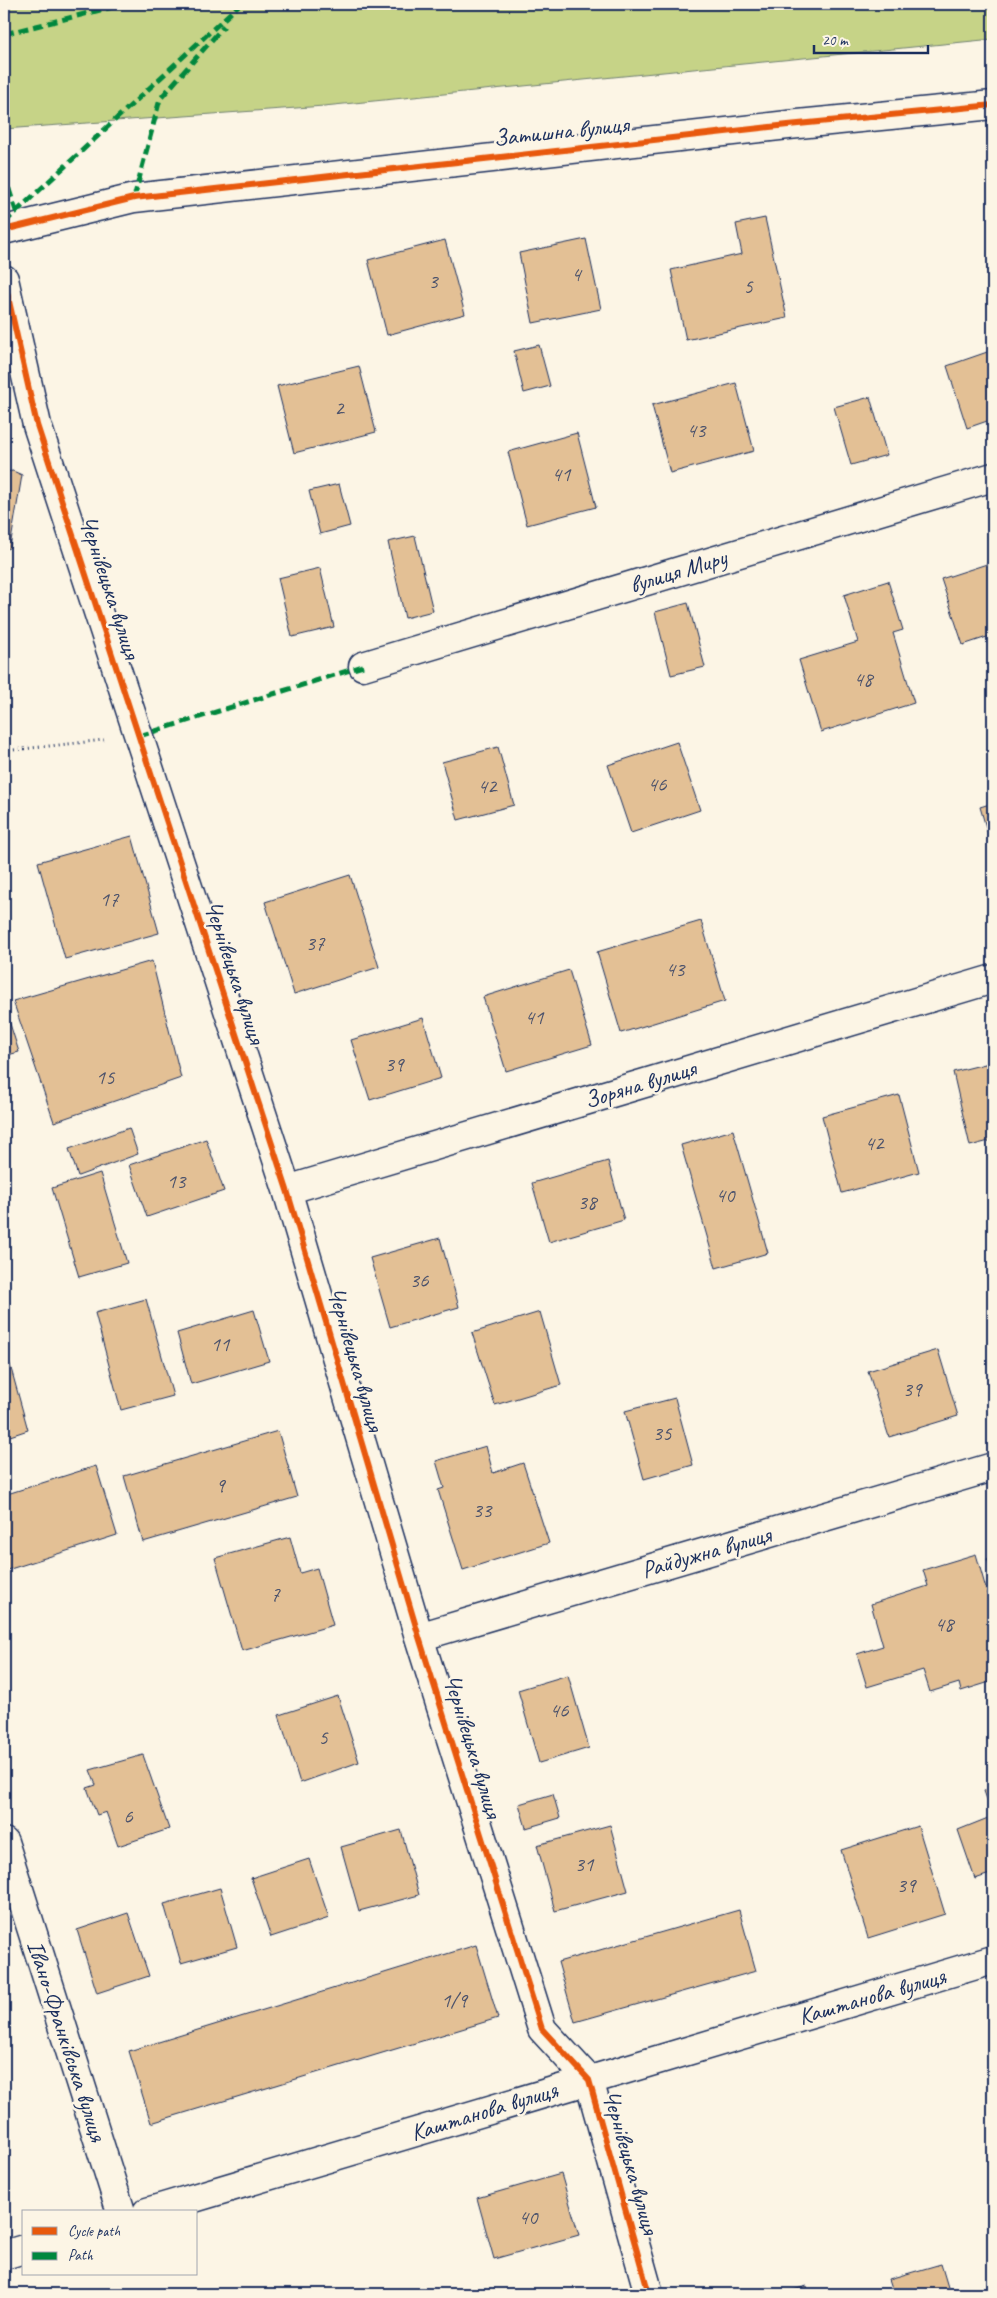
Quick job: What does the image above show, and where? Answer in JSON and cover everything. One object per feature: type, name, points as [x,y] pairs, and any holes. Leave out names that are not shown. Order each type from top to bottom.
[{"type":"street","name":"Затишна вулиця","points":[[4,230],[134,198],[768,127],[993,105]]},
{"type":"street","name":"Чернівецька вулиця","points":[[4,279],[36,424],[287,1190],[419,1637],[542,2029],[589,2080],[649,2294]]},
{"type":"street","name":"вулиця Миру","points":[[363,666],[993,477]]},
{"type":"street","name":"Зоряна вулиця","points":[[287,1190],[993,978]]},
{"type":"street","name":"Райдужна вулиця","points":[[419,1637],[993,1467]]},
{"type":"street","name":"Івано-Франківська вулиця","points":[[4,1842],[120,2210]]},
{"type":"street","name":"Каштанова вулиця","points":[[154,2210],[993,1960]]},
{"type":"street","points":[[4,2255],[22,2250]]},
{"type":"path","points":[[4,751],[139,736]]},
{"type":"green space","points":[[4,4],[993,4],[993,39],[324,106],[4,129]]},
{"type":"building","points":[[765,218],[787,318],[686,340],[671,270],[742,254],[736,224]]},
{"type":"building","points":[[586,239],[601,309],[533,323],[519,253]]},
{"type":"building","points":[[445,240],[465,314],[387,335],[368,260]]},
{"type":"building","points":[[539,345],[550,386],[524,393],[514,351]]},
{"type":"building","points":[[993,350],[993,419],[967,428],[947,366]]},
{"type":"building","points":[[359,366],[376,432],[294,453],[277,386]]},
{"type":"building","points":[[736,383],[754,451],[670,473],[652,405]]},
{"type":"building","points":[[870,397],[887,455],[851,465],[834,407]]},
{"type":"building","points":[[577,433],[596,507],[527,525],[508,452]]},
{"type":"building","points":[[13,471],[22,475],[10,547],[4,552],[4,472]]},
{"type":"building","points":[[339,484],[350,526],[320,534],[309,491]]},
{"type":"building","points":[[415,536],[433,611],[405,618],[388,542]]},
{"type":"building","points":[[993,562],[993,635],[963,645],[941,579]]},
{"type":"building","points":[[320,568],[334,627],[292,637],[278,578]]},
{"type":"building","points":[[888,581],[903,630],[893,633],[914,703],[821,732],[799,660],[858,642],[844,595]]},
{"type":"building","points":[[688,603],[705,667],[671,675],[655,612]]},
{"type":"building","points":[[677,742],[700,810],[631,833],[608,765]]},
{"type":"building","points":[[498,747],[514,805],[458,820],[442,762]]},
{"type":"building","points":[[993,803],[993,851],[980,807]]},
{"type":"building","points":[[132,836],[159,933],[65,959],[38,862]]},
{"type":"building","points":[[350,875],[379,967],[294,994],[265,902]]},
{"type":"building","points":[[701,921],[725,1001],[621,1033],[597,952]]},
{"type":"building","points":[[152,961],[181,1078],[54,1122],[13,1001]]},
{"type":"building","points":[[569,970],[592,1045],[506,1071],[483,997]]},
{"type":"building","points":[[4,1005],[19,1052],[4,1056]]},
{"type":"building","points":[[423,1018],[441,1078],[370,1100],[351,1040]]},
{"type":"building","points":[[993,1062],[993,1140],[970,1146],[953,1072]]},
{"type":"building","points":[[899,1095],[919,1172],[842,1193],[822,1116]]},
{"type":"building","points":[[129,1128],[138,1154],[78,1176],[69,1149]]},
{"type":"building","points":[[733,1130],[768,1253],[716,1268],[681,1145]]},
{"type":"building","points":[[206,1139],[224,1191],[147,1217],[129,1165]]},
{"type":"building","points":[[608,1161],[624,1220],[549,1242],[532,1183]]},
{"type":"building","points":[[100,1173],[127,1263],[79,1277],[52,1188]]},
{"type":"building","points":[[440,1238],[459,1307],[390,1327],[370,1258]]},
{"type":"building","points":[[4,1241],[7,1246],[7,1257],[4,1265]]},
{"type":"building","points":[[146,1299],[173,1396],[121,1410],[95,1313]]},
{"type":"building","points":[[254,1310],[269,1361],[191,1384],[177,1333]]},
{"type":"building","points":[[540,1312],[561,1385],[495,1405],[472,1333]]},
{"type":"building","points":[[4,1343],[28,1430],[4,1438]]},
{"type":"building","points":[[938,1350],[958,1416],[889,1437],[868,1371]]},
{"type":"building","points":[[675,1398],[693,1465],[644,1479],[625,1411]]},
{"type":"building","points":[[278,1431],[297,1497],[143,1542],[124,1476]]},
{"type":"building","points":[[486,1446],[493,1473],[523,1463],[549,1543],[463,1570],[438,1490],[444,1488],[436,1461]]},
{"type":"building","points":[[96,1466],[117,1535],[4,1571],[4,1495]]},
{"type":"building","points":[[290,1537],[300,1573],[317,1568],[333,1625],[242,1651],[215,1558]]},
{"type":"building","points":[[976,1554],[993,1613],[993,1681],[961,1691],[959,1683],[930,1692],[923,1670],[867,1687],[857,1654],[883,1646],[871,1604],[928,1586],[923,1570]]},
{"type":"building","points":[[993,1556],[993,1573],[987,1559]]},
{"type":"building","points":[[568,1675],[589,1748],[539,1763],[518,1690]]},
{"type":"building","points":[[338,1696],[359,1762],[300,1783],[279,1715]]},
{"type":"building","points":[[143,1755],[169,1829],[118,1846],[106,1812],[97,1815],[87,1788],[96,1785],[90,1770]]},
{"type":"building","points":[[993,1787],[993,1816],[984,1791]]},
{"type":"building","points":[[553,1794],[560,1818],[526,1828],[519,1804]]},
{"type":"building","points":[[993,1816],[993,1873],[975,1879],[958,1830]]},
{"type":"building","points":[[610,1825],[628,1891],[555,1911],[537,1845]]},
{"type":"building","points":[[918,1826],[945,1914],[868,1938],[841,1850]]},
{"type":"building","points":[[401,1830],[419,1895],[359,1911],[341,1847]]},
{"type":"building","points":[[309,1859],[329,1918],[271,1937],[251,1878]]},
{"type":"building","points":[[220,1888],[237,1947],[181,1963],[164,1904]]},
{"type":"building","points":[[739,1910],[756,1971],[575,2022],[558,1962]]},
{"type":"building","points":[[128,1913],[149,1976],[97,1993],[77,1930]]},
{"type":"building","points":[[476,1945],[498,2018],[151,2123],[129,2051]]},
{"type":"building","points":[[561,2174],[579,2235],[494,2259],[477,2198]]},
{"type":"building","points":[[941,2264],[950,2294],[894,2294],[889,2279]]},
{"type":"building","points":[[807,2286],[809,2294],[779,2294]]},
{"type":"marked path","points":[[4,34],[125,4]]},
{"type":"marked path","points":[[4,223],[240,4]]},
{"type":"marked path","points":[[134,198],[160,99],[224,26]]},
{"type":"marked path","points":[[4,174],[16,211]]},
{"type":"marked path","points":[[139,736],[363,666]]},
{"type":"cycle path","points":[[4,230],[134,198],[788,125],[993,105]]},
{"type":"cycle path","points":[[4,279],[37,425],[287,1190],[419,1637],[542,2029],[589,2080],[649,2294]]}]
